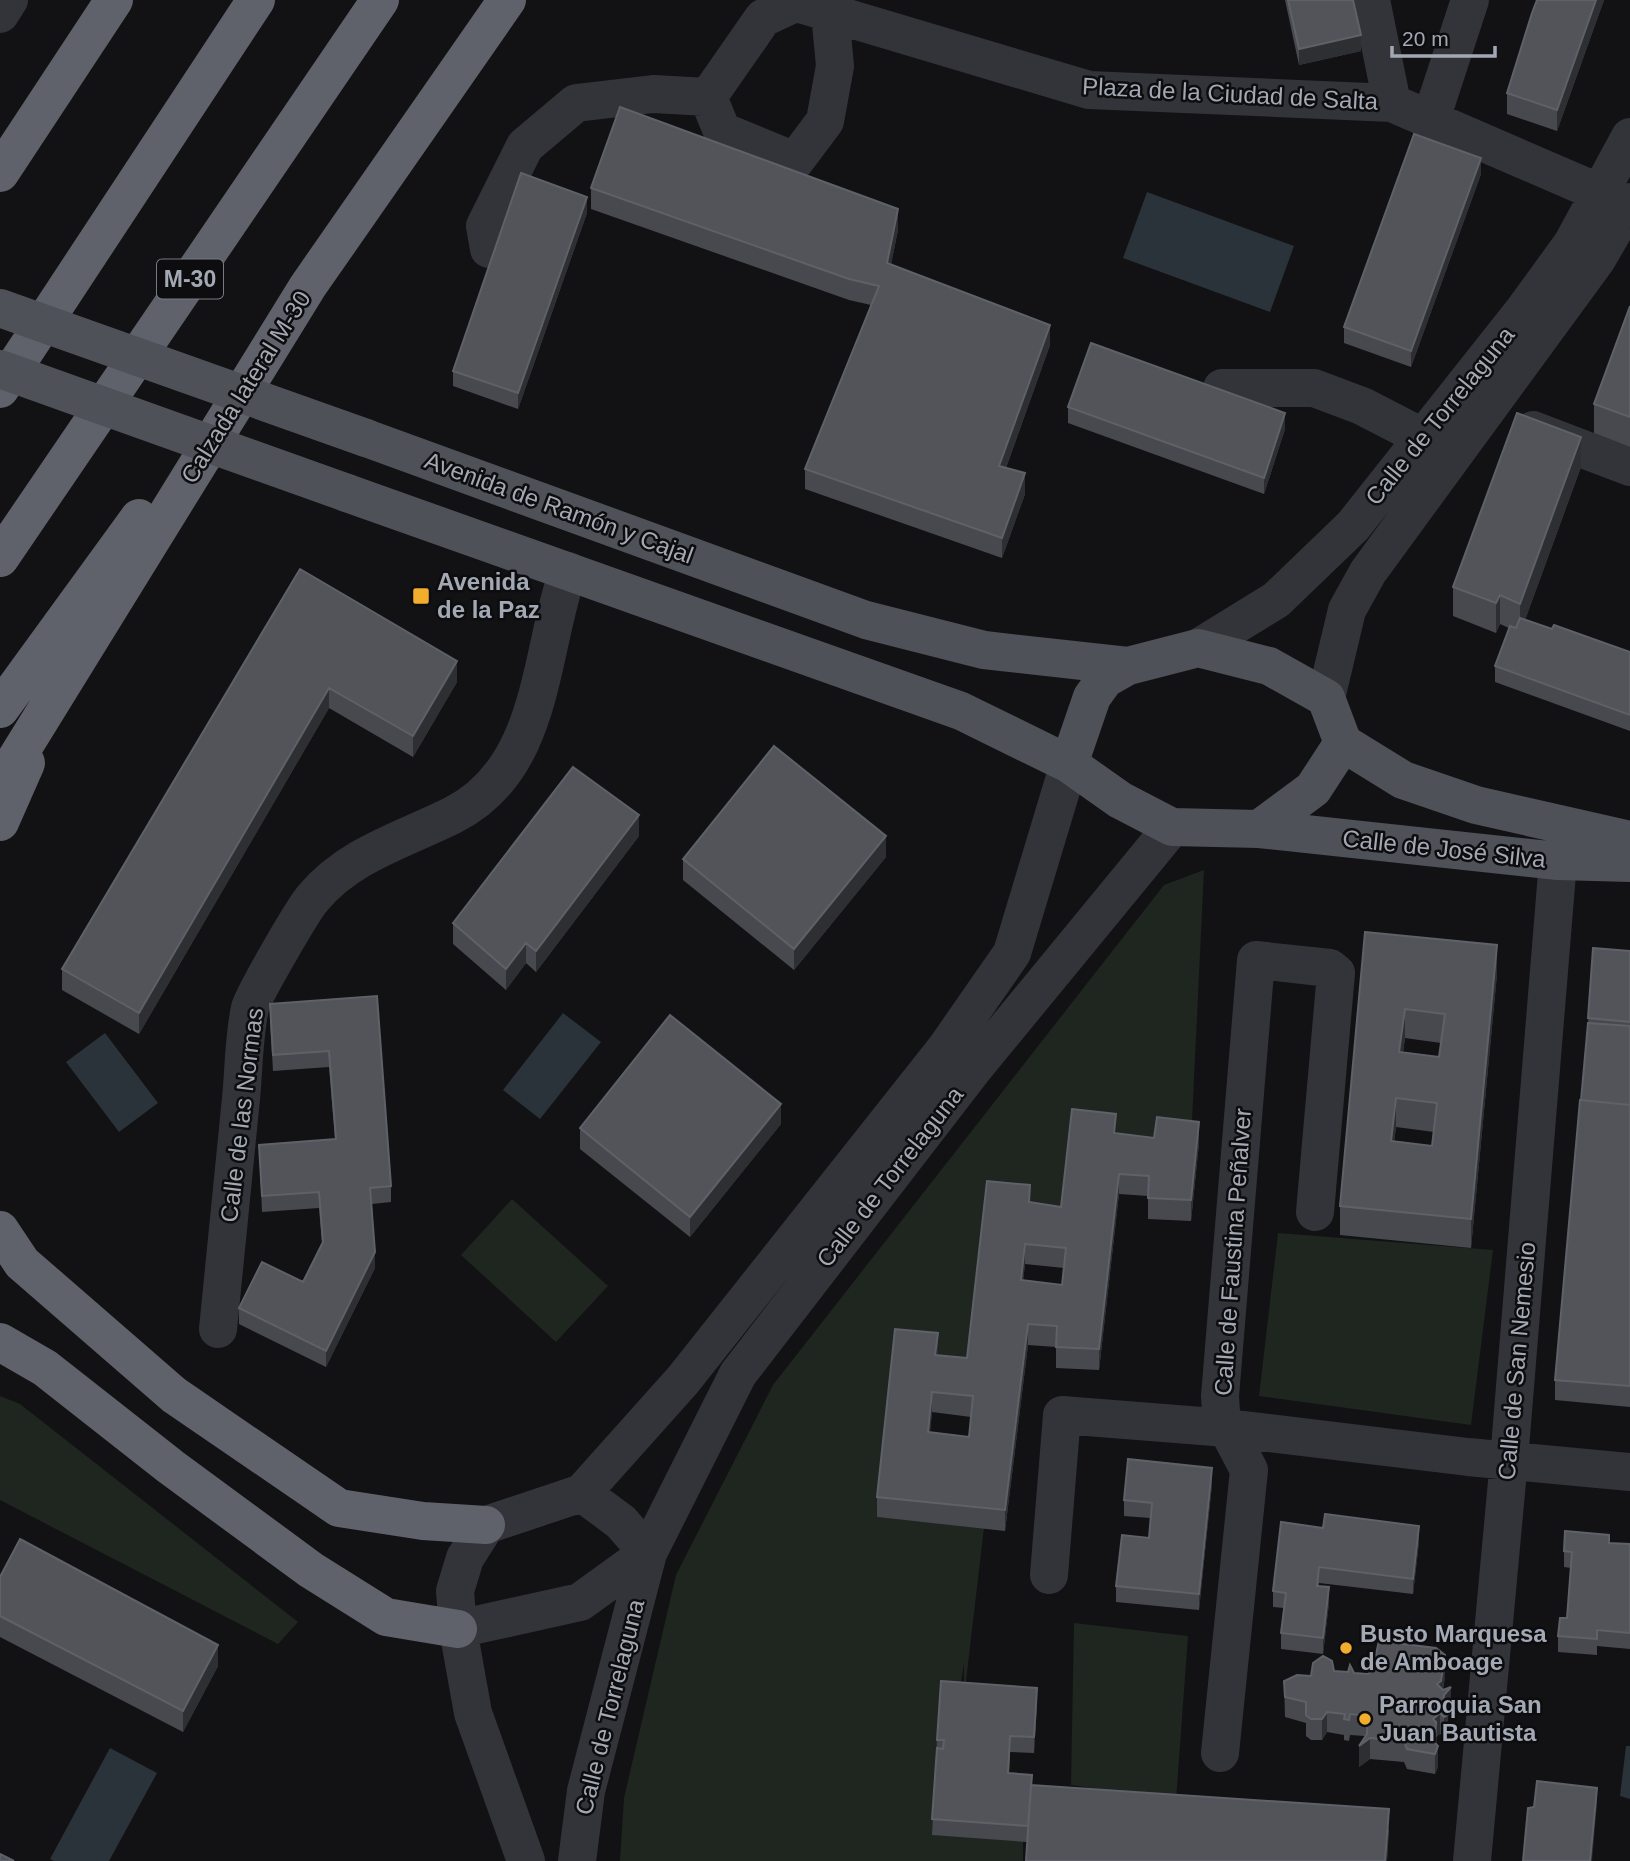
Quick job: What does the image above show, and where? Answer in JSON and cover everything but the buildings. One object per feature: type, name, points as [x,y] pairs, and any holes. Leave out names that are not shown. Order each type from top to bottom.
[{"type":"highway","points":[[0,173],[104,16],[120,0]]},
{"type":"highway","points":[[0,389],[256,0]]},
{"type":"highway","name":"M-30","points":[[0,558],[380,0]]},
{"type":"highway","name":"Calzada lateral M-30","points":[[0,785],[308,286],[508,0]]},
{"type":"highway","points":[[0,709],[308,286]]},
{"type":"highway","points":[[0,822],[51,705]]},
{"type":"highway","points":[[0,1230],[22,1263],[174,1395],[339,1508],[423,1521],[486,1525]]},
{"type":"highway","points":[[0,1342],[44,1368],[171,1468],[311,1570],[386,1617],[458,1629]]},
{"type":"main road","name":"Avenida de Ramón y Cajal","points":[[0,308],[866,620],[984,650],[1128,666]]},
{"type":"main road","points":[[0,369],[961,710],[1069,764],[1121,800],[1172,827],[1259,829],[1313,789],[1343,743],[1326,698],[1269,666],[1198,648],[1128,666],[1105,679],[1092,697],[1069,764]]},
{"type":"main road","name":"Calle de José Silva","points":[[1343,743],[1403,780],[1476,806],[1630,840]]},
{"type":"main road","name":"Calle de José Silva","points":[[1259,829],[1558,860],[1630,863]]},
{"type":"street","points":[[0,14],[9,0]]},
{"type":"street","name":"Plaza de la Ciudad de Salta","points":[[1371,0],[1392,103]]},
{"type":"street","points":[[1443,0],[1451,59]]},
{"type":"street","points":[[1431,119],[1470,0]]},
{"type":"street","points":[[804,5],[835,66],[825,121],[795,161],[722,131],[708,97],[763,18],[804,5]]},
{"type":"street","name":"Plaza de la Ciudad de Salta","points":[[804,5],[1089,90],[1392,103],[1618,190]]},
{"type":"street","points":[[489,250],[485,226],[525,146],[576,103],[653,94],[708,97]]},
{"type":"street","name":"Calle de Torrelaguna","points":[[1326,698],[1341,626],[1362,581],[1597,259],[1618,190],[1630,137]]},
{"type":"street","name":"Calle de Torrelaguna","points":[[1198,648],[1276,600],[1353,526],[1524,310],[1572,244],[1618,190]]},
{"type":"street","points":[[1222,388],[1314,388],[1362,406],[1424,438]]},
{"type":"street","points":[[1485,412],[1630,467]]},
{"type":"street","name":"Calle de las Normas","points":[[218,1329],[251,1006],[311,899],[332,879],[369,853],[474,803],[497,782],[524,735],[547,659],[556,606],[568,571]]},
{"type":"street","name":"Calle de Torrelaguna","points":[[486,1525],[582,1493],[683,1380],[980,1001],[1012,953],[1069,764]]},
{"type":"street","name":"Calle de Torrelaguna","points":[[577,1861],[586,1791],[648,1553],[738,1374],[974,1068],[1172,827]]},
{"type":"street","name":"Calle de San Nemesio","points":[[1472,1861],[1509,1460],[1558,860]]},
{"type":"street","name":"Calle de Faustina Peñalver","points":[[1315,1212],[1336,973],[1330,968],[1256,960],[1220,1396],[1221,1413],[1227,1427],[1630,1472]]},
{"type":"street","points":[[1049,1575],[1062,1415],[1227,1427],[1249,1470],[1220,1753]]},
{"type":"street","points":[[458,1629],[580,1602],[648,1553],[621,1522],[582,1493]]},
{"type":"street","points":[[486,1525],[465,1558],[458,1580],[458,1629],[473,1713],[526,1861]]},
{"type":"shaded area","points":[[1147,192],[1294,246],[1270,312],[1123,258]]},
{"type":"shaded area","points":[[1204,870],[1191,1142],[1061,1228],[1029,1223],[967,1378],[935,1376],[938,1354],[877,1517],[984,1528],[964,1698],[964,1663],[938,1835],[1023,1840],[1023,1861],[620,1861],[624,1798],[676,1575],[773,1385],[1164,885]]},
{"type":"shaded area","points":[[563,1013],[601,1042],[540,1119],[503,1090]]},
{"type":"shaded area","points":[[105,1033],[158,1103],[119,1132],[66,1062]]},
{"type":"shaded area","points":[[512,1199],[608,1286],[556,1342],[461,1255]]},
{"type":"shaded area","points":[[1278,1233],[1493,1250],[1471,1425],[1259,1396]]},
{"type":"shaded area","points":[[0,1396],[20,1404],[298,1622],[278,1644],[0,1500]]},
{"type":"shaded area","points":[[1074,1623],[1188,1636],[1176,1800],[1071,1785]]},
{"type":"shaded area","points":[[1626,1746],[1630,1746],[1630,1799],[1620,1796]]},
{"type":"shaded area","points":[[110,1748],[157,1773],[109,1861],[50,1859]]},
{"type":"place","name":"Avenida de la Paz","points":[[421,596]]},
{"type":"place","name":"Busto Marquesa de Amboage","points":[[1346,1648]]},
{"type":"place","name":"Parroquia San Juan Bautista","points":[[1365,1719]]}]
